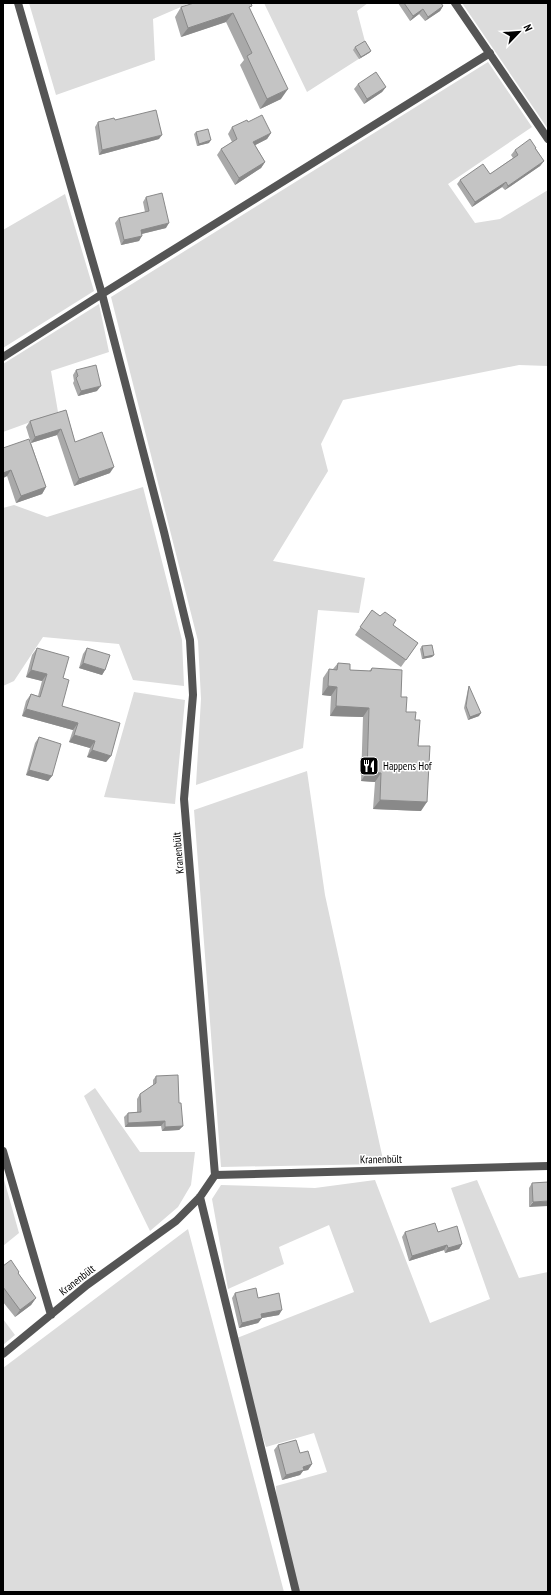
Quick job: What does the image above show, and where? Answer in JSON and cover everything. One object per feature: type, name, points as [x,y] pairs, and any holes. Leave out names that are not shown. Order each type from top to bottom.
[{"type":"street","name":"Kranenbült","points":[[3,1354],[87,1284],[176,1221],[200,1197],[214,1174],[184,799],[193,695],[190,640],[164,532],[102,294],[18,3]]},
{"type":"street","points":[[454,3],[548,139]]},
{"type":"street","points":[[3,357],[490,53]]},
{"type":"street","points":[[3,1151],[51,1315]]},
{"type":"street","name":"Kranenbült","points":[[214,1174],[548,1166]]},
{"type":"street","points":[[200,1197],[296,1592]]},
{"type":"shaded area","points":[[29,3],[190,3],[153,19],[155,60],[56,95]]},
{"type":"shaded area","points":[[264,3],[368,3],[357,11],[368,53],[307,92]]},
{"type":"shaded area","points":[[462,3],[548,3],[548,129]]},
{"type":"shaded area","points":[[488,62],[532,127],[448,184],[475,223],[500,219],[548,190],[548,366],[519,365],[343,400],[321,444],[328,471],[273,561],[365,578],[359,613],[318,610],[303,748],[196,785],[201,699],[198,641],[111,297]]},
{"type":"shaded area","points":[[65,194],[94,291],[3,348],[3,230]]},
{"type":"shaded area","points":[[99,304],[109,352],[51,371],[58,412],[3,432],[3,364]]},
{"type":"shaded area","points":[[143,487],[182,640],[184,686],[133,680],[119,644],[43,637],[14,681],[3,686],[3,508],[14,505],[47,517]]},
{"type":"shaded area","points":[[134,692],[185,700],[175,804],[104,797]]},
{"type":"shaded area","points":[[307,771],[325,895],[384,1164],[221,1167],[194,810]]},
{"type":"shaded area","points":[[95,1088],[140,1152],[195,1152],[191,1185],[178,1207],[150,1231],[84,1096]]},
{"type":"shaded area","points":[[3,1176],[19,1233],[3,1246]]},
{"type":"shaded area","points":[[375,1180],[430,1323],[490,1299],[451,1188],[477,1180],[519,1278],[548,1272],[548,1592],[298,1592],[277,1508],[276,1486],[327,1472],[314,1433],[266,1447],[249,1394],[237,1338],[354,1292],[329,1225],[279,1247],[284,1264],[228,1289],[212,1199],[221,1185],[315,1188]]},
{"type":"shaded area","points":[[188,1229],[284,1592],[3,1592],[3,1368]]},
{"type":"shaded area","points":[[3,1319],[15,1335],[3,1345]]},
{"type":"building","points":[[194,3],[251,3],[252,6],[249,7],[288,89],[267,99],[247,56],[252,53],[233,13],[188,28],[181,7]]},
{"type":"building","points":[[404,3],[441,3],[443,6],[428,17],[423,9],[413,16]]},
{"type":"building","points":[[365,41],[371,51],[361,57],[355,47]]},
{"type":"building","points":[[376,72],[386,87],[367,99],[358,84]]},
{"type":"building","points":[[156,110],[162,135],[102,150],[98,122],[114,118],[115,120]]},
{"type":"building","points":[[262,115],[271,133],[253,142],[265,162],[239,178],[221,149],[237,139],[232,127],[247,120],[248,122]]},
{"type":"building","points":[[208,129],[211,140],[199,144],[196,132]]},
{"type":"building","points":[[530,139],[544,161],[508,186],[506,182],[475,202],[460,180],[483,164],[490,174],[518,155],[515,150]]},
{"type":"building","points":[[162,193],[169,223],[141,230],[142,236],[124,240],[119,218],[149,211],[146,197]]},
{"type":"building","points":[[96,365],[101,386],[81,391],[76,378],[78,376],[76,370]]},
{"type":"building","points":[[66,410],[75,442],[102,432],[114,467],[79,479],[61,429],[35,437],[30,421]]},
{"type":"building","points":[[29,439],[46,487],[21,496],[11,470],[3,473],[3,448]]},
{"type":"building","points":[[372,610],[380,616],[385,612],[396,620],[393,625],[418,643],[406,660],[360,627]]},
{"type":"building","points":[[432,645],[434,655],[424,657],[422,646]]},
{"type":"building","points":[[37,648],[69,657],[63,678],[69,680],[62,706],[120,723],[111,756],[92,750],[95,741],[74,735],[78,723],[26,709],[31,694],[40,697],[47,674],[31,670]]},
{"type":"building","points":[[87,648],[110,655],[105,670],[83,663]]},
{"type":"building","points":[[338,663],[350,664],[350,670],[371,671],[372,668],[402,670],[401,697],[407,697],[406,712],[416,712],[415,720],[420,720],[418,746],[430,746],[427,802],[380,800],[381,773],[367,772],[369,708],[336,706],[337,687],[328,686],[329,669],[337,670]]},
{"type":"building","points":[[469,686],[481,713],[470,717],[466,706]]},
{"type":"building","points":[[39,737],[61,744],[52,776],[29,770]]},
{"type":"building","points":[[178,1075],[179,1103],[181,1103],[183,1126],[165,1127],[165,1121],[128,1123],[128,1113],[141,1112],[140,1094],[156,1083],[156,1076]]},
{"type":"building","points":[[548,1182],[548,1201],[533,1202],[532,1183]]},
{"type":"building","points":[[435,1223],[438,1232],[457,1226],[462,1244],[448,1248],[447,1245],[412,1256],[405,1232]]},
{"type":"building","points":[[11,1260],[19,1272],[18,1273],[36,1298],[20,1310],[3,1287],[3,1266]]},
{"type":"building","points":[[256,1288],[258,1298],[279,1293],[282,1310],[261,1314],[262,1318],[242,1323],[235,1293]]},
{"type":"building","points":[[296,1440],[300,1453],[308,1451],[312,1464],[303,1467],[304,1470],[286,1475],[278,1445]]},
{"type":"place","name":"Happens Hof","points":[[369,766]]}]
